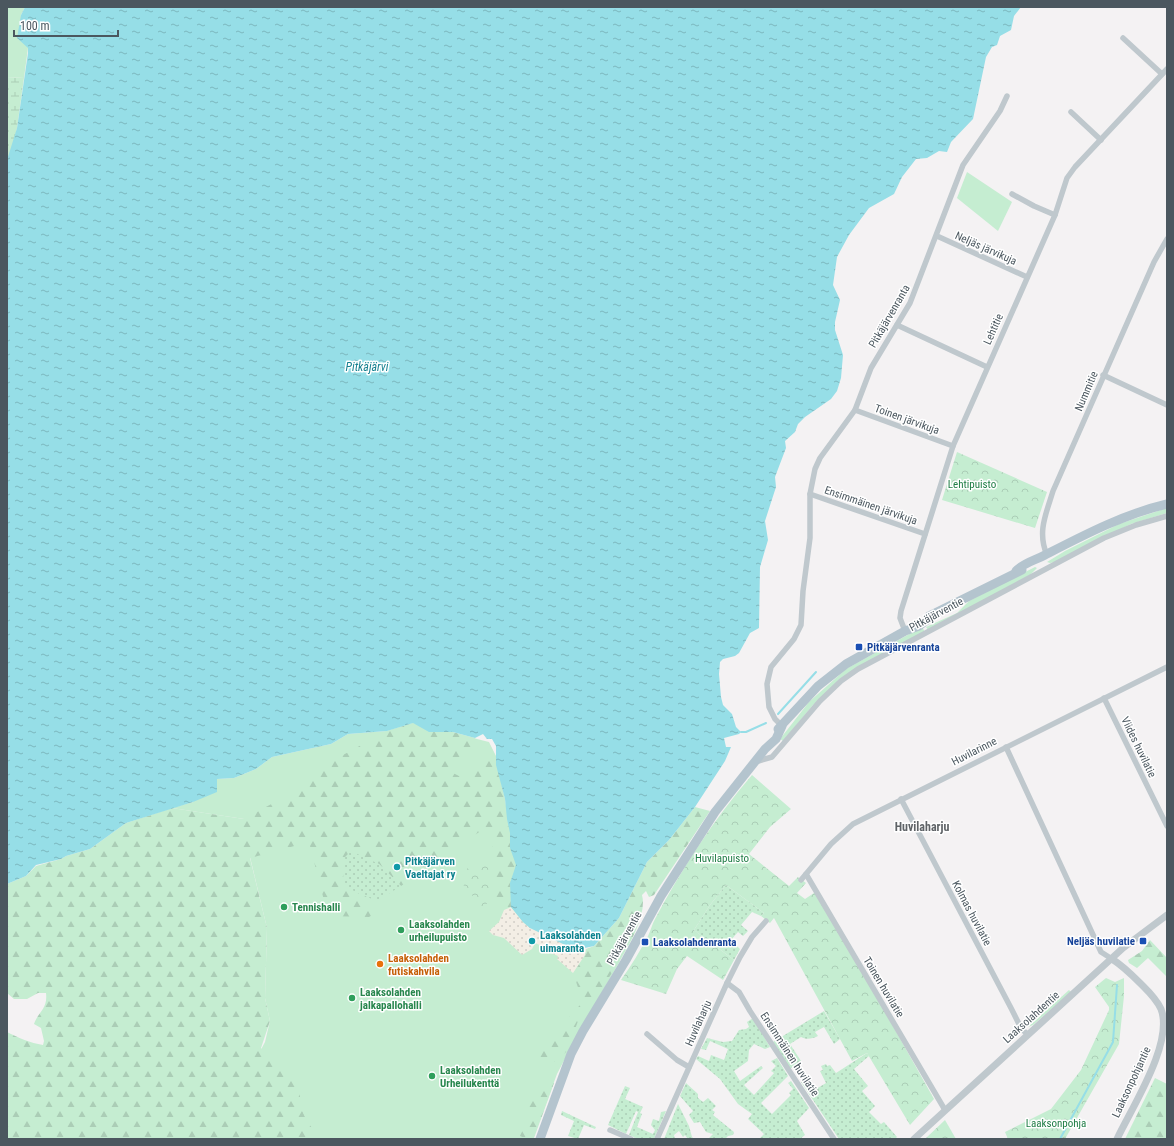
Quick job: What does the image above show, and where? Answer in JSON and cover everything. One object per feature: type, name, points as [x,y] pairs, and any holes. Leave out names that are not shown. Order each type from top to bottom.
[{"type":"main road","name":"Pitkäjärventie","points":[[540,1139],[562,1073],[583,1031],[626,960],[661,896],[701,832],[765,749],[769,739],[818,686],[836,671],[872,648],[918,626],[934,614],[1016,571],[1022,565],[1121,518],[1167,504]]},
{"type":"street","points":[[1123,38],[1162,74]]},
{"type":"street","name":"Lehtitie","points":[[905,631],[900,618],[953,446],[1055,215],[1070,173],[1167,69]]},
{"type":"street","name":"Pitkäjärvenranta","points":[[782,726],[775,719],[769,707],[767,684],[768,673],[771,667],[794,640],[801,625],[803,591],[810,538],[810,494],[812,478],[820,458],[855,410],[870,368],[910,303],[963,165],[1000,111],[1007,96]]},
{"type":"street","points":[[1071,112],[1101,140]]},
{"type":"street","points":[[1012,194],[1055,215]]},
{"type":"street","name":"Neljäs järvikuja","points":[[937,236],[1027,277]]},
{"type":"street","name":"Nummitie","points":[[1043,556],[1041,538],[1042,527],[1053,491],[1154,262],[1167,239]]},
{"type":"street","points":[[897,325],[988,367]]},
{"type":"street","points":[[1103,376],[1167,405]]},
{"type":"street","name":"Toinen järvikuja","points":[[855,410],[953,446]]},
{"type":"street","name":"Ensimmäinen järvikuja","points":[[810,494],[925,534]]},
{"type":"street","name":"Pitkäjärventie","points":[[755,762],[772,757],[820,701],[841,681],[858,669],[1109,536],[1167,516]]},
{"type":"street","points":[[1043,556],[1045,569]]},
{"type":"street","name":"Huvilarinne","points":[[806,874],[845,829],[901,799],[1167,667]]},
{"type":"street","name":"Viides huvilatie","points":[[1104,698],[1167,826]]},
{"type":"street","points":[[1006,747],[1101,952],[1112,959]]},
{"type":"street","name":"Kolmas huvilatie","points":[[901,799],[1014,1015],[1028,1035]]},
{"type":"street","points":[[801,880],[806,874]]},
{"type":"street","name":"Toinen huvilatie","points":[[806,874],[945,1110]]},
{"type":"street","name":"Laaksolahdentie","points":[[914,1139],[1139,935],[1167,915]]},
{"type":"street","name":"Huvilaharju","points":[[657,1139],[727,983],[748,944],[766,921]]},
{"type":"street","name":"Laaksonpohjantie","points":[[1112,959],[1120,964],[1153,995],[1161,1010],[1164,1024],[1163,1038],[1149,1076],[1117,1139]]},
{"type":"street","name":"Ensimmäinen huvilatie","points":[[727,983],[739,992],[834,1139]]},
{"type":"street","points":[[647,1034],[677,1060],[689,1067]]},
{"type":"street","points":[[610,1130],[631,1139]]},
{"type":"green space","points":[[7,7],[25,7],[21,15],[28,48],[24,78],[7,77]]},
{"type":"green space","points":[[7,77],[24,78],[17,128],[7,176]]},
{"type":"green space","points":[[967,172],[1012,202],[998,231],[957,198]]},
{"type":"green space","name":"Lehtipuisto","points":[[957,452],[1047,492],[1035,528],[942,500]]},
{"type":"green space","points":[[1167,508],[1167,513],[1131,524],[1055,562],[1047,562],[1065,551],[1119,524]]},
{"type":"green space","points":[[1035,567],[1037,568],[1030,575],[928,630],[926,627],[957,613],[969,601]]},
{"type":"green space","points":[[922,627],[925,632],[874,658],[813,705],[783,741],[780,739],[809,702],[846,669]]},
{"type":"green space","name":"Laaksolahden urheilupuisto","points":[[413,723],[489,742],[496,756],[530,928],[580,949],[586,949],[620,961],[581,1028],[557,1074],[533,1139],[211,1139],[220,1128],[265,1042],[270,1021],[265,998],[267,928],[250,857],[244,819],[172,808],[193,802],[216,779],[234,778],[256,769],[272,757],[331,744],[348,734],[387,731]]},
{"type":"green space","points":[[413,723],[429,732],[453,732],[475,738],[479,746],[474,755],[453,765],[453,773],[459,776],[490,756],[496,756],[496,765],[505,799],[510,833],[510,848],[516,865],[510,883],[511,907],[507,908],[503,914],[494,899],[495,883],[492,843],[485,828],[401,886],[379,864],[351,851],[367,898],[370,899],[377,912],[369,917],[328,916],[309,842],[250,858],[267,928],[265,998],[270,1021],[261,1048],[279,1068],[300,1086],[302,1110],[310,1126],[320,1139],[7,1139],[7,1032],[25,1040],[43,1045],[44,1041],[41,1028],[34,1024],[46,1003],[46,993],[38,993],[27,999],[14,999],[7,993],[7,884],[26,876],[36,866],[90,849],[126,823],[172,808],[244,819],[297,790],[332,761],[387,731]]},
{"type":"green space","name":"Huvilapuisto","points":[[752,775],[791,809],[770,827],[749,854],[789,886],[798,877],[806,883],[797,893],[805,899],[817,891],[934,1099],[910,1125],[867,1053],[852,1061],[774,918],[770,923],[761,916],[764,913],[726,885],[710,905],[694,930],[734,960],[723,980],[687,956],[677,969],[666,994],[621,980],[642,947],[665,900],[699,844]]},
{"type":"green space","points":[[695,807],[710,811],[654,895],[649,897],[646,891],[642,895],[643,907],[633,937],[605,984],[588,1008],[582,1011],[566,1052],[549,1066],[534,1061],[536,1053],[580,1005],[582,999],[573,973],[585,955],[586,949],[594,946],[619,918],[647,862],[669,840]]},
{"type":"green space","points":[[351,851],[379,864],[401,886],[377,901],[355,892],[343,882],[344,858]]},
{"type":"green space","points":[[485,860],[489,872],[491,892],[490,898],[483,908],[460,881],[468,874],[466,870],[470,866],[474,870]]},
{"type":"green space","points":[[726,885],[764,913],[761,916],[752,912],[741,925],[748,931],[743,936],[738,932],[731,940],[740,949],[734,960],[694,930],[710,905]]},
{"type":"green space","points":[[1150,940],[1167,958],[1167,977],[1148,958],[1137,968],[1129,963],[1128,960],[1142,951]]},
{"type":"green space","name":"Laaksonpohja","points":[[1106,978],[1115,982],[1124,978],[1124,996],[1119,1044],[1065,1139],[1008,1139],[1005,1132],[1051,1109],[1081,1070],[1109,1010],[1109,1007],[1095,987]]},
{"type":"green space","points":[[1069,990],[1071,992],[1033,1025],[1028,1027]]},
{"type":"green space","points":[[824,1011],[840,1039],[834,1044],[824,1027],[815,1032],[818,1036],[816,1037],[807,1039],[801,1037],[790,1044],[801,1061],[790,1069],[773,1042]]},
{"type":"green space","points":[[753,1018],[770,1047],[765,1049],[754,1044],[749,1050],[748,1061],[734,1071],[740,1081],[761,1066],[763,1068],[744,1085],[754,1095],[774,1073],[771,1071],[776,1066],[771,1061],[777,1058],[788,1076],[761,1103],[772,1114],[791,1095],[789,1093],[793,1089],[788,1083],[791,1081],[809,1108],[797,1121],[805,1135],[800,1139],[759,1139],[764,1134],[748,1119],[752,1114],[738,1104],[720,1079],[696,1059],[698,1056],[709,1061],[711,1055],[724,1060],[728,1049],[710,1041],[706,1050],[701,1049],[707,1038],[723,1042],[732,1041],[739,1030],[749,1027],[747,1022]]},
{"type":"green space","points":[[867,1053],[869,1056],[854,1069],[868,1086],[862,1091],[875,1106],[869,1112],[881,1124],[884,1122],[897,1137],[895,1139],[839,1139],[801,1082],[806,1080],[816,1089],[826,1083],[820,1071],[823,1070],[821,1066],[826,1064],[827,1066],[830,1065],[836,1073]]},
{"type":"green space","points":[[1155,1078],[1167,1084],[1167,1139],[1125,1139]]},
{"type":"green space","points":[[551,1082],[554,1083],[534,1138],[527,1139],[520,1136],[529,1114],[527,1106],[523,1103],[525,1099],[531,1092]]},
{"type":"green space","points":[[686,1083],[698,1094],[698,1098],[703,1102],[708,1098],[716,1106],[712,1110],[715,1112],[713,1115],[734,1132],[733,1135],[728,1136],[725,1139],[708,1139],[713,1134],[706,1132],[700,1122],[694,1123],[689,1115],[693,1111],[680,1096]]},
{"type":"green space","points":[[625,1086],[630,1088],[625,1099],[643,1107],[637,1127],[653,1134],[655,1130],[651,1125],[653,1119],[659,1121],[661,1112],[666,1111],[654,1139],[638,1139],[629,1135],[638,1112],[636,1111],[626,1134],[608,1125]]},
{"type":"green space","points":[[678,1104],[694,1139],[688,1139],[685,1135],[683,1137],[679,1131],[674,1135],[675,1139],[664,1139]]},
{"type":"green space","points":[[562,1111],[596,1127],[595,1129],[584,1125],[578,1139],[568,1136],[574,1121],[561,1115]]},
{"type":"green space","points":[[945,1120],[956,1139],[925,1139]]},
{"type":"sand","name":"Laaksolahden uimaranta","points":[[511,907],[530,928],[580,949],[586,949],[585,955],[573,973],[557,959],[558,956],[548,952],[549,949],[535,943],[532,949],[522,955],[504,938],[493,935],[489,931],[499,922],[504,910]]},
{"type":"water","name":"Pitkäjärvi","points":[[25,7],[1021,7],[1014,16],[1011,30],[1000,36],[997,45],[992,47],[986,57],[973,119],[951,142],[947,152],[939,151],[927,158],[916,159],[902,177],[894,194],[869,208],[849,235],[837,257],[833,285],[840,300],[835,322],[835,330],[843,355],[841,378],[837,391],[831,399],[805,417],[798,424],[795,432],[785,441],[786,448],[775,477],[776,487],[765,521],[768,540],[760,567],[759,628],[750,633],[739,653],[735,656],[723,659],[720,662],[719,674],[723,705],[732,714],[736,727],[741,732],[739,734],[724,738],[726,747],[731,747],[725,761],[695,807],[669,840],[647,862],[619,918],[594,946],[580,949],[565,945],[530,928],[511,907],[510,883],[516,865],[510,848],[510,833],[505,799],[496,765],[496,746],[492,739],[487,739],[483,734],[475,738],[453,732],[429,732],[413,723],[387,731],[348,734],[331,744],[272,757],[256,769],[234,778],[217,779],[217,792],[193,802],[126,823],[90,849],[66,856],[61,859],[36,865],[26,876],[7,884],[7,160],[17,128],[28,53],[28,48],[17,38],[21,15]]},
{"type":"waterway","points":[[778,714],[816,672]]},
{"type":"waterway","points":[[741,732],[746,732],[766,723]]},
{"type":"waterway","points":[[1060,1139],[1113,1042],[1117,985]]},
{"type":"place","name":"Pitkäjärvenranta","points":[[859,647]]},
{"type":"place","name":"Pitkäjärven Vaeltajat ry","points":[[397,867]]},
{"type":"place","name":"Tennishalli","points":[[284,907]]},
{"type":"place","name":"Laaksolahden urheilupuisto","points":[[401,930]]},
{"type":"place","name":"Laaksolahden uimaranta","points":[[532,941]]},
{"type":"place","name":"Neljäs huvilatie","points":[[1143,941]]},
{"type":"place","name":"Laaksolahdenranta","points":[[645,942]]},
{"type":"place","name":"Laaksolahden futiskahvila","points":[[380,964]]},
{"type":"place","name":"Laaksolahden jalkapallohalli","points":[[352,998]]},
{"type":"place","name":"Laaksolahden Urheilukenttä","points":[[432,1076]]},
{"type":"district","name":"Huvilaharju","points":[[922,827]]}]
